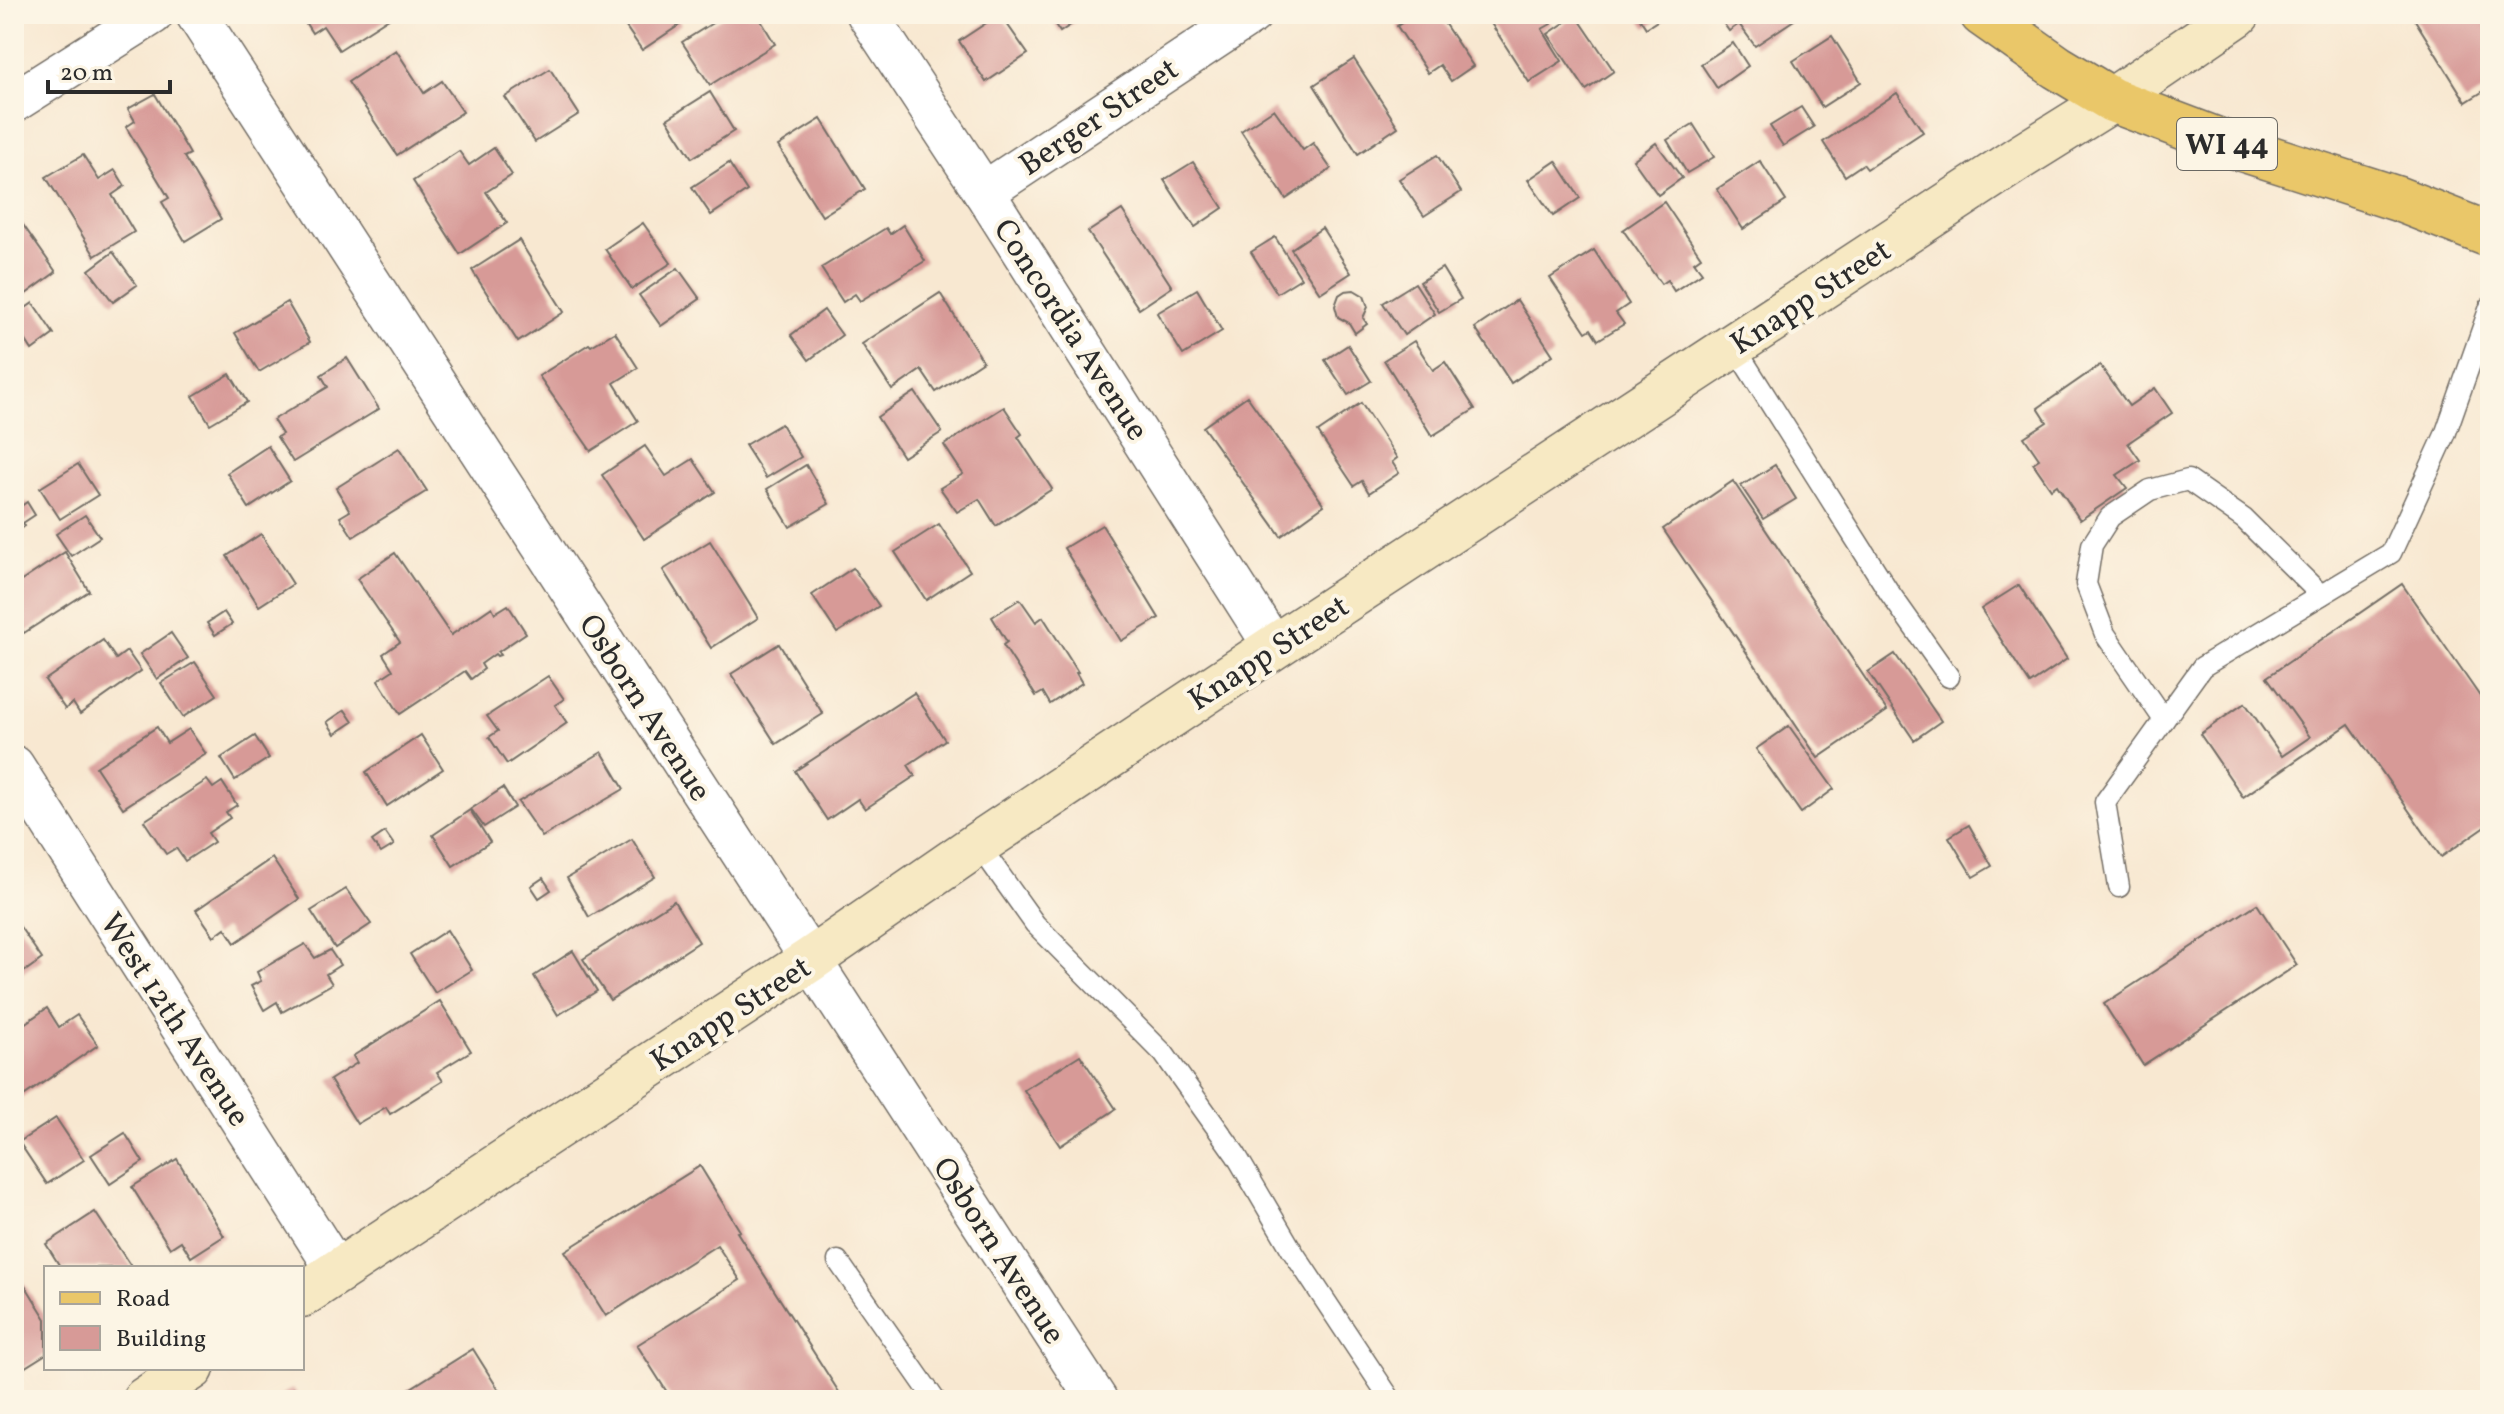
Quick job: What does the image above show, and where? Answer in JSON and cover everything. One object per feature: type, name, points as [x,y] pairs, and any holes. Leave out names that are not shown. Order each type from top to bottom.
[{"type":"main road","name":"WI 44","points":[[1982,14],[2057,67],[2112,100],[2221,142],[2398,199],[2490,235]]},
{"type":"street","points":[[14,102],[153,14]]},
{"type":"street","name":"Osborn Avenue","points":[[196,14],[1097,1400]]},
{"type":"street","name":"Concordia Avenue","points":[[867,14],[1274,647]]},
{"type":"street","name":"Berger Street","points":[[984,192],[1252,14]]},
{"type":"street","name":"Knapp Street","points":[[320,1283],[810,960],[1274,647],[2112,100],[2238,14]]},
{"type":"street","name":"West 12th Avenue","points":[[14,766],[320,1283]]},
{"type":"street","points":[[144,1400],[189,1370]]},
{"type":"lane","points":[[2119,887],[2105,802],[2202,667],[2391,553],[2445,435],[2490,307]]},
{"type":"lane","points":[[1734,346],[1889,592],[1949,677]]},
{"type":"lane","points":[[2164,720],[2105,634],[2086,584],[2092,545],[2110,517],[2150,490],[2188,480],[2244,519],[2321,595]]},
{"type":"lane","points":[[978,844],[1035,924],[1164,1054],[1236,1155],[1293,1252],[1391,1400]]},
{"type":"lane","points":[[838,1261],[935,1400]]},
{"type":"building","points":[[300,14],[395,14],[339,50],[323,26],[312,33]]},
{"type":"building","points":[[617,14],[674,14],[681,24],[642,50]]},
{"type":"building","points":[[727,14],[757,14],[775,44],[710,85],[682,42]]},
{"type":"building","points":[[1000,14],[1028,54],[986,82],[959,41]]},
{"type":"building","points":[[1048,14],[1087,14],[1060,32]]},
{"type":"building","points":[[1416,14],[1438,14],[1473,66],[1451,81],[1440,65],[1428,73],[1397,26]]},
{"type":"building","points":[[1485,14],[1545,14],[1551,24],[1542,29],[1562,61],[1529,82]]},
{"type":"building","points":[[1637,14],[1668,14],[1646,28]]},
{"type":"building","points":[[1717,14],[1803,14],[1755,46],[1739,24],[1729,31]]},
{"type":"building","points":[[2425,14],[2490,14],[2490,87],[2466,102],[2415,20]]},
{"type":"building","points":[[1576,15],[1614,71],[1586,90],[1548,34]]},
{"type":"building","points":[[1832,36],[1861,82],[1822,107],[1793,61]]},
{"type":"building","points":[[1733,43],[1748,66],[1717,88],[1701,64]]},
{"type":"building","points":[[396,50],[424,93],[442,81],[463,112],[397,155],[348,82]]},
{"type":"building","points":[[1354,59],[1398,127],[1358,154],[1314,85]]},
{"type":"building","points":[[550,69],[579,114],[535,142],[505,97]]},
{"type":"building","points":[[710,92],[734,131],[692,158],[667,119]]},
{"type":"building","points":[[1897,93],[1923,132],[1867,169],[1863,164],[1845,176],[1823,142]]},
{"type":"building","points":[[155,94],[190,154],[184,157],[221,219],[185,241],[162,202],[169,198],[126,127],[135,121],[128,109]]},
{"type":"building","points":[[1801,107],[1814,127],[1783,146],[1770,126]]},
{"type":"building","points":[[1274,109],[1303,150],[1313,143],[1331,169],[1286,199],[1241,131]]},
{"type":"building","points":[[821,119],[865,189],[822,216],[778,146]]},
{"type":"building","points":[[1693,124],[1714,157],[1687,173],[1667,140]]},
{"type":"building","points":[[1656,143],[1682,178],[1658,195],[1633,160]]},
{"type":"building","points":[[494,148],[512,175],[486,192],[507,223],[460,254],[413,181],[459,151],[469,165]]},
{"type":"building","points":[[83,155],[99,180],[115,170],[125,186],[112,195],[134,232],[95,256],[46,177]]},
{"type":"building","points":[[1437,155],[1461,192],[1424,216],[1399,179]]},
{"type":"building","points":[[1556,161],[1580,198],[1553,216],[1528,180]]},
{"type":"building","points":[[1760,161],[1786,201],[1743,229],[1717,189]]},
{"type":"building","points":[[1193,162],[1223,208],[1195,227],[1164,180]]},
{"type":"building","points":[[729,163],[747,191],[711,215],[692,187]]},
{"type":"building","points":[[1664,202],[1701,257],[1694,262],[1702,273],[1674,291],[1667,280],[1661,284],[1623,230]]},
{"type":"building","points":[[1122,210],[1172,287],[1139,309],[1088,232]]},
{"type":"building","points":[[14,212],[56,272],[19,299],[14,292]]},
{"type":"building","points":[[643,223],[671,263],[632,289],[605,249]]},
{"type":"building","points":[[903,225],[925,261],[860,301],[855,294],[843,302],[821,268],[886,228],[890,234]]},
{"type":"building","points":[[1322,228],[1351,273],[1320,293],[1291,249]]},
{"type":"building","points":[[1275,237],[1301,278],[1277,293],[1251,252]]},
{"type":"building","points":[[519,240],[564,312],[518,342],[472,270]]},
{"type":"building","points":[[1594,250],[1629,304],[1616,313],[1624,324],[1598,340],[1591,329],[1586,332],[1550,278]]},
{"type":"building","points":[[113,252],[137,285],[113,302],[89,270]]},
{"type":"building","points":[[678,268],[700,299],[661,326],[639,295]]},
{"type":"building","points":[[1442,268],[1461,299],[1439,312],[1420,282]]},
{"type":"building","points":[[1415,283],[1435,314],[1404,335],[1383,303]]},
{"type":"building","points":[[1197,289],[1222,331],[1183,355],[1157,313]]},
{"type":"building","points":[[1354,290],[1364,296],[1368,307],[1363,318],[1367,324],[1355,333],[1349,323],[1338,317],[1335,306],[1339,295]]},
{"type":"building","points":[[940,293],[983,361],[936,392],[921,370],[892,390],[862,344]]},
{"type":"building","points":[[1517,300],[1553,355],[1511,383],[1475,328]]},
{"type":"building","points":[[287,302],[310,342],[259,372],[235,333]]},
{"type":"building","points":[[33,303],[54,334],[32,350],[14,322],[14,316]]},
{"type":"building","points":[[824,310],[842,335],[809,360],[791,335]]},
{"type":"building","points":[[615,332],[638,368],[614,383],[638,421],[591,451],[539,376],[589,344],[591,346]]},
{"type":"building","points":[[1414,341],[1433,370],[1445,362],[1475,409],[1432,436],[1384,360]]},
{"type":"building","points":[[1348,345],[1371,381],[1348,395],[1325,360]]},
{"type":"building","points":[[347,358],[379,409],[293,462],[277,437],[282,434],[273,420],[328,387],[321,375]]},
{"type":"building","points":[[2100,365],[2129,406],[2155,388],[2172,413],[2128,443],[2140,460],[2117,475],[2127,488],[2080,520],[2057,485],[2051,489],[2033,463],[2039,459],[2024,437],[2047,422],[2038,408]]},
{"type":"building","points":[[230,374],[247,402],[210,424],[193,396]]},
{"type":"building","points":[[915,392],[942,432],[903,457],[877,417]]},
{"type":"building","points":[[1247,396],[1324,505],[1281,536],[1203,427]]},
{"type":"building","points":[[1361,403],[1397,458],[1392,462],[1399,473],[1369,493],[1362,481],[1354,486],[1318,432]]},
{"type":"building","points":[[1004,407],[1022,434],[1018,437],[1052,489],[996,526],[979,499],[957,512],[940,488],[963,474],[944,445]]},
{"type":"building","points":[[781,424],[801,457],[766,478],[745,445]]},
{"type":"building","points":[[268,446],[290,481],[249,508],[227,473]]},
{"type":"building","points":[[645,446],[666,476],[693,459],[715,492],[644,539],[602,475]]},
{"type":"building","points":[[399,448],[427,491],[353,537],[340,517],[350,511],[336,488]]},
{"type":"building","points":[[78,464],[98,495],[60,519],[40,488]]},
{"type":"building","points":[[806,465],[829,504],[790,527],[767,489]]},
{"type":"building","points":[[1775,465],[1796,499],[1763,519],[1741,486]]},
{"type":"building","points":[[1733,481],[1887,711],[1818,758],[1663,529]]},
{"type":"building","points":[[27,502],[35,515],[14,534],[14,511]]},
{"type":"building","points":[[85,515],[100,537],[71,556],[56,534]]},
{"type":"building","points":[[939,524],[970,571],[926,600],[895,552]]},
{"type":"building","points":[[1102,525],[1159,618],[1121,641],[1064,548]]},
{"type":"building","points":[[261,534],[293,584],[259,606],[227,556]]},
{"type":"building","points":[[710,541],[758,618],[711,648],[663,570]]},
{"type":"building","points":[[65,552],[89,591],[24,633],[18,624],[14,627],[14,586]]},
{"type":"building","points":[[395,553],[451,635],[492,607],[495,613],[508,605],[526,633],[498,652],[500,655],[495,654],[481,664],[484,669],[471,679],[465,671],[400,714],[378,680],[393,670],[383,654],[400,642],[357,579]]},
{"type":"building","points":[[853,568],[879,606],[837,633],[812,595]]},
{"type":"building","points":[[2402,584],[2490,711],[2490,823],[2441,857],[2349,724],[2243,797],[2200,734],[2245,703],[2282,756],[2310,737],[2267,677]]},
{"type":"building","points":[[2019,585],[2067,659],[2030,684],[1981,609]]},
{"type":"building","points":[[1020,599],[1036,622],[1043,617],[1082,683],[1050,704],[1043,692],[1036,696],[1003,645],[1007,642],[992,617]]},
{"type":"building","points":[[224,612],[232,624],[215,635],[207,623]]},
{"type":"building","points":[[171,633],[188,658],[157,679],[140,654]]},
{"type":"building","points":[[103,640],[116,659],[127,651],[141,671],[80,714],[73,703],[65,709],[45,680]]},
{"type":"building","points":[[779,644],[823,714],[776,744],[731,674]]},
{"type":"building","points":[[1895,654],[1941,721],[1914,740],[1868,672]]},
{"type":"building","points":[[195,662],[217,695],[183,717],[161,683]]},
{"type":"building","points":[[548,676],[564,699],[555,705],[567,723],[507,764],[489,737],[498,731],[487,716]]},
{"type":"building","points":[[914,693],[945,740],[908,765],[915,776],[865,809],[858,799],[827,820],[795,771]]},
{"type":"building","points":[[345,710],[353,722],[335,734],[327,722]]},
{"type":"building","points":[[1789,726],[1834,789],[1801,813],[1756,749]]},
{"type":"building","points":[[157,727],[167,743],[189,729],[206,754],[123,808],[96,767]]},
{"type":"building","points":[[421,735],[443,769],[387,806],[366,772]]},
{"type":"building","points":[[255,736],[269,758],[235,780],[221,758]]},
{"type":"building","points":[[602,752],[624,789],[542,837],[518,802]]},
{"type":"building","points":[[207,780],[213,788],[222,782],[237,805],[226,812],[230,818],[208,833],[214,842],[185,861],[176,848],[166,854],[144,821]]},
{"type":"building","points":[[503,788],[515,807],[484,827],[471,809]]},
{"type":"building","points":[[470,810],[490,842],[453,866],[433,835]]},
{"type":"building","points":[[1969,825],[1992,866],[1973,877],[1949,837]]},
{"type":"building","points":[[385,832],[394,845],[381,853],[372,841]]},
{"type":"building","points":[[632,839],[655,877],[589,917],[567,878]]},
{"type":"building","points":[[272,858],[299,899],[235,943],[225,928],[214,936],[196,910]]},
{"type":"building","points":[[543,878],[551,890],[539,898],[531,886]]},
{"type":"building","points":[[346,889],[371,924],[335,948],[311,911]]},
{"type":"building","points":[[674,901],[699,942],[610,1000],[583,959]]},
{"type":"building","points":[[2257,904],[2297,965],[2143,1065],[2104,1004]]},
{"type":"building","points":[[14,918],[42,959],[14,979]]},
{"type":"building","points":[[447,930],[472,970],[435,993],[410,954]]},
{"type":"building","points":[[305,944],[315,958],[330,950],[340,965],[326,974],[332,984],[282,1012],[277,1002],[264,1010],[251,986],[261,981],[257,972]]},
{"type":"building","points":[[573,951],[597,991],[558,1015],[534,976]]},
{"type":"building","points":[[440,1001],[471,1051],[437,1072],[443,1081],[390,1114],[386,1107],[357,1124],[330,1080],[357,1063],[353,1056]]},
{"type":"building","points":[[47,1008],[59,1027],[77,1015],[98,1045],[19,1099],[14,1092],[14,1031]]},
{"type":"building","points":[[1080,1055],[1116,1109],[1060,1146],[1024,1090]]},
{"type":"building","points":[[56,1118],[84,1160],[47,1184],[19,1142]]},
{"type":"building","points":[[125,1133],[143,1162],[110,1184],[91,1155]]},
{"type":"building","points":[[177,1159],[224,1236],[191,1257],[181,1241],[170,1248],[132,1187]]},
{"type":"building","points":[[700,1166],[740,1231],[737,1232],[844,1400],[672,1400],[637,1345],[740,1280],[717,1245],[606,1316],[565,1251]]},
{"type":"building","points":[[95,1212],[131,1266],[60,1266],[46,1244]]},
{"type":"building","points":[[17,1272],[44,1316],[44,1355],[22,1369],[14,1356],[14,1274]]},
{"type":"building","points":[[473,1349],[505,1400],[392,1400]]},
{"type":"building","points":[[293,1388],[301,1400],[273,1400]]}]
